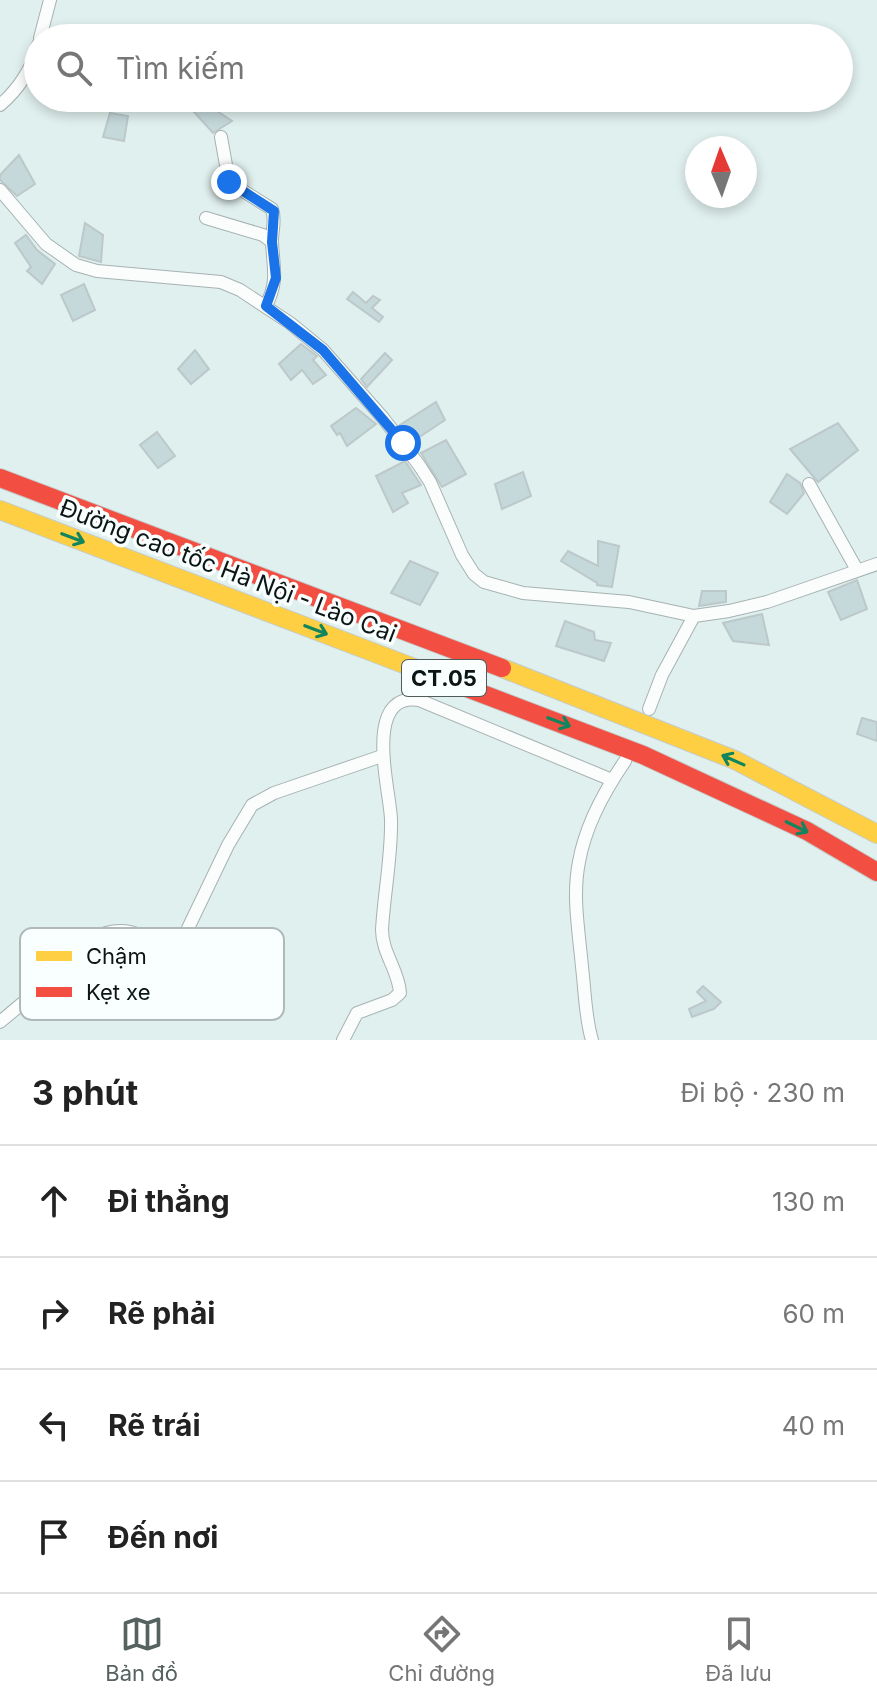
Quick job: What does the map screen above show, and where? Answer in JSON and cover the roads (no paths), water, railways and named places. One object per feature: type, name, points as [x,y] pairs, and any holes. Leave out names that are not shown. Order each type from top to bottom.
[{"type":"highway","name":"Đường cao tốc Hà Nội - Lào Cai","points":[[0,478],[458,651],[735,760],[877,834]]},
{"type":"highway","name":"Đường cao tốc Hà Nội - Lào Cai","points":[[0,510],[643,755],[807,831],[877,872]]},
{"type":"street","points":[[44,24],[50,0]]},
{"type":"street","points":[[0,105],[24,76]]},
{"type":"street","points":[[221,137],[229,182],[274,211],[272,242],[276,278],[266,306]]},
{"type":"street","points":[[0,190],[46,244],[76,265],[97,271],[221,282],[266,306],[323,350],[396,435],[430,482],[462,555],[474,574],[484,582],[523,593],[629,602],[694,616],[767,602],[877,564]]},
{"type":"street","points":[[206,218],[263,235],[272,242]]},
{"type":"street","points":[[809,484],[857,570]]},
{"type":"street","points":[[649,709],[662,675],[694,616]]},
{"type":"street","points":[[343,1040],[357,1013],[392,1000],[400,993],[382,941],[391,820],[382,756],[385,729],[394,707],[412,699],[612,780]]},
{"type":"street","points":[[188,928],[228,845],[252,805],[274,793],[382,756]]},
{"type":"street","points":[[592,1040],[576,884],[582,848],[612,780],[625,761]]},
{"type":"street","points":[[0,1022],[20,1005]]}]
